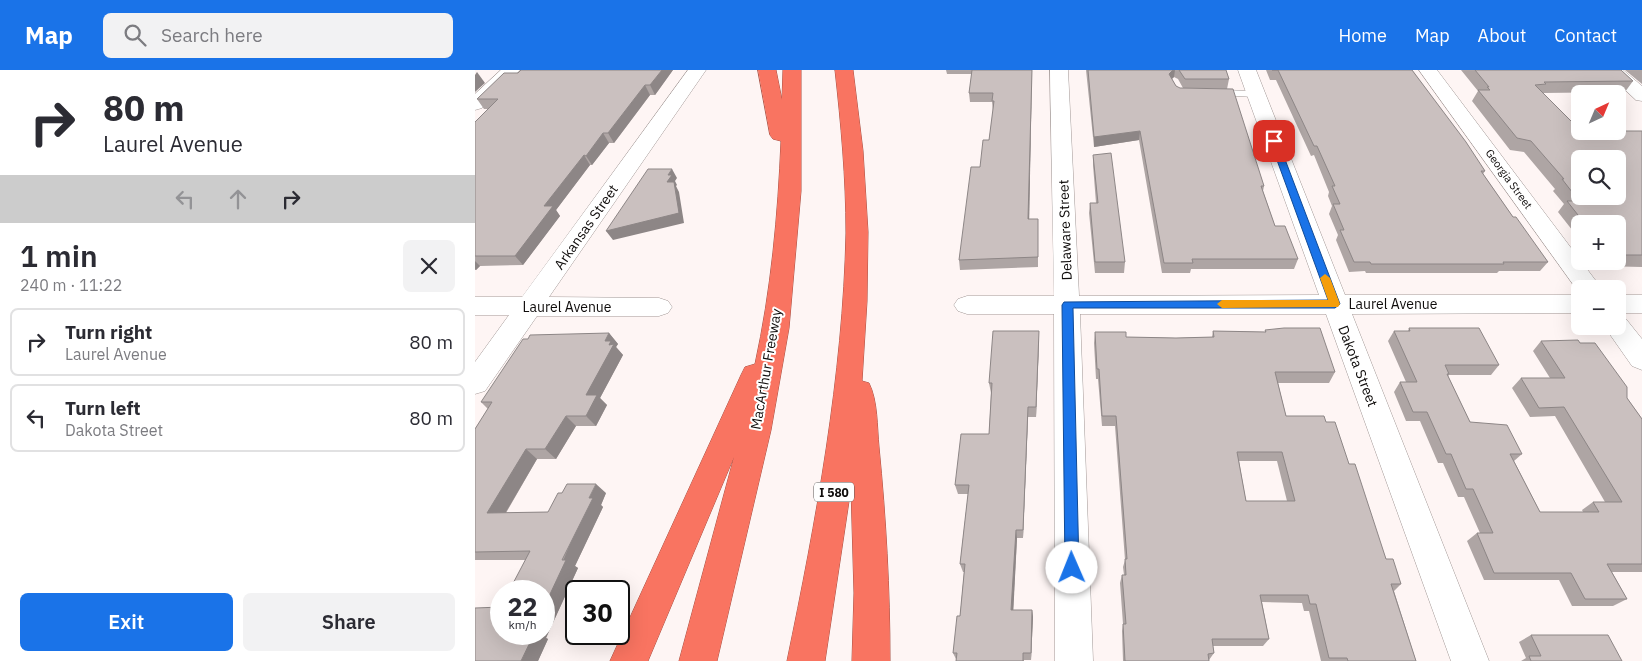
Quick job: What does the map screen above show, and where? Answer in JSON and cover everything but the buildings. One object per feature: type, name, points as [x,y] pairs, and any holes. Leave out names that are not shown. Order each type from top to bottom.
[{"type":"highway","points":[[767,70],[790,191]]},
{"type":"highway","name":"MacArthur Freeway","points":[[698,661],[751,449],[775,328],[790,191],[792,70]]},
{"type":"highway","name":"I 580","points":[[806,661],[824,568],[836,484],[853,322],[857,233],[855,161],[844,70]]},
{"type":"highway","points":[[855,161],[860,103],[860,70]]},
{"type":"highway","points":[[853,322],[871,519],[873,603],[871,661]]},
{"type":"highway","points":[[629,661],[775,328]]},
{"type":"street","points":[[475,104],[511,70]]},
{"type":"street","name":"Arkansas Street","points":[[475,383],[697,70]]},
{"type":"street","name":"Delaware Street","points":[[1059,70],[1067,305],[1073,661]]},
{"type":"street","name":"Georgia Street","points":[[1428,70],[1583,280]]},
{"type":"street","points":[[1613,70],[1642,96]]},
{"type":"street","name":"Dakota Street","points":[[1251,82],[1470,661]]},
{"type":"street","name":"Laurel Avenue","points":[[967,305],[1571,304]]},
{"type":"street","points":[[1626,304],[1642,304]]},
{"type":"street","name":"Laurel Avenue","points":[[475,306],[659,307]]},
{"type":"street","points":[[1624,335],[1642,359]]},
{"type":"lane","points":[[1208,93],[1251,82]]},
{"type":"slow traffic","points":[[1222,304],[1335,304],[1325,278]]},
{"type":"route","points":[[1072,568],[1067,305],[1335,304],[1274,141]]}]
